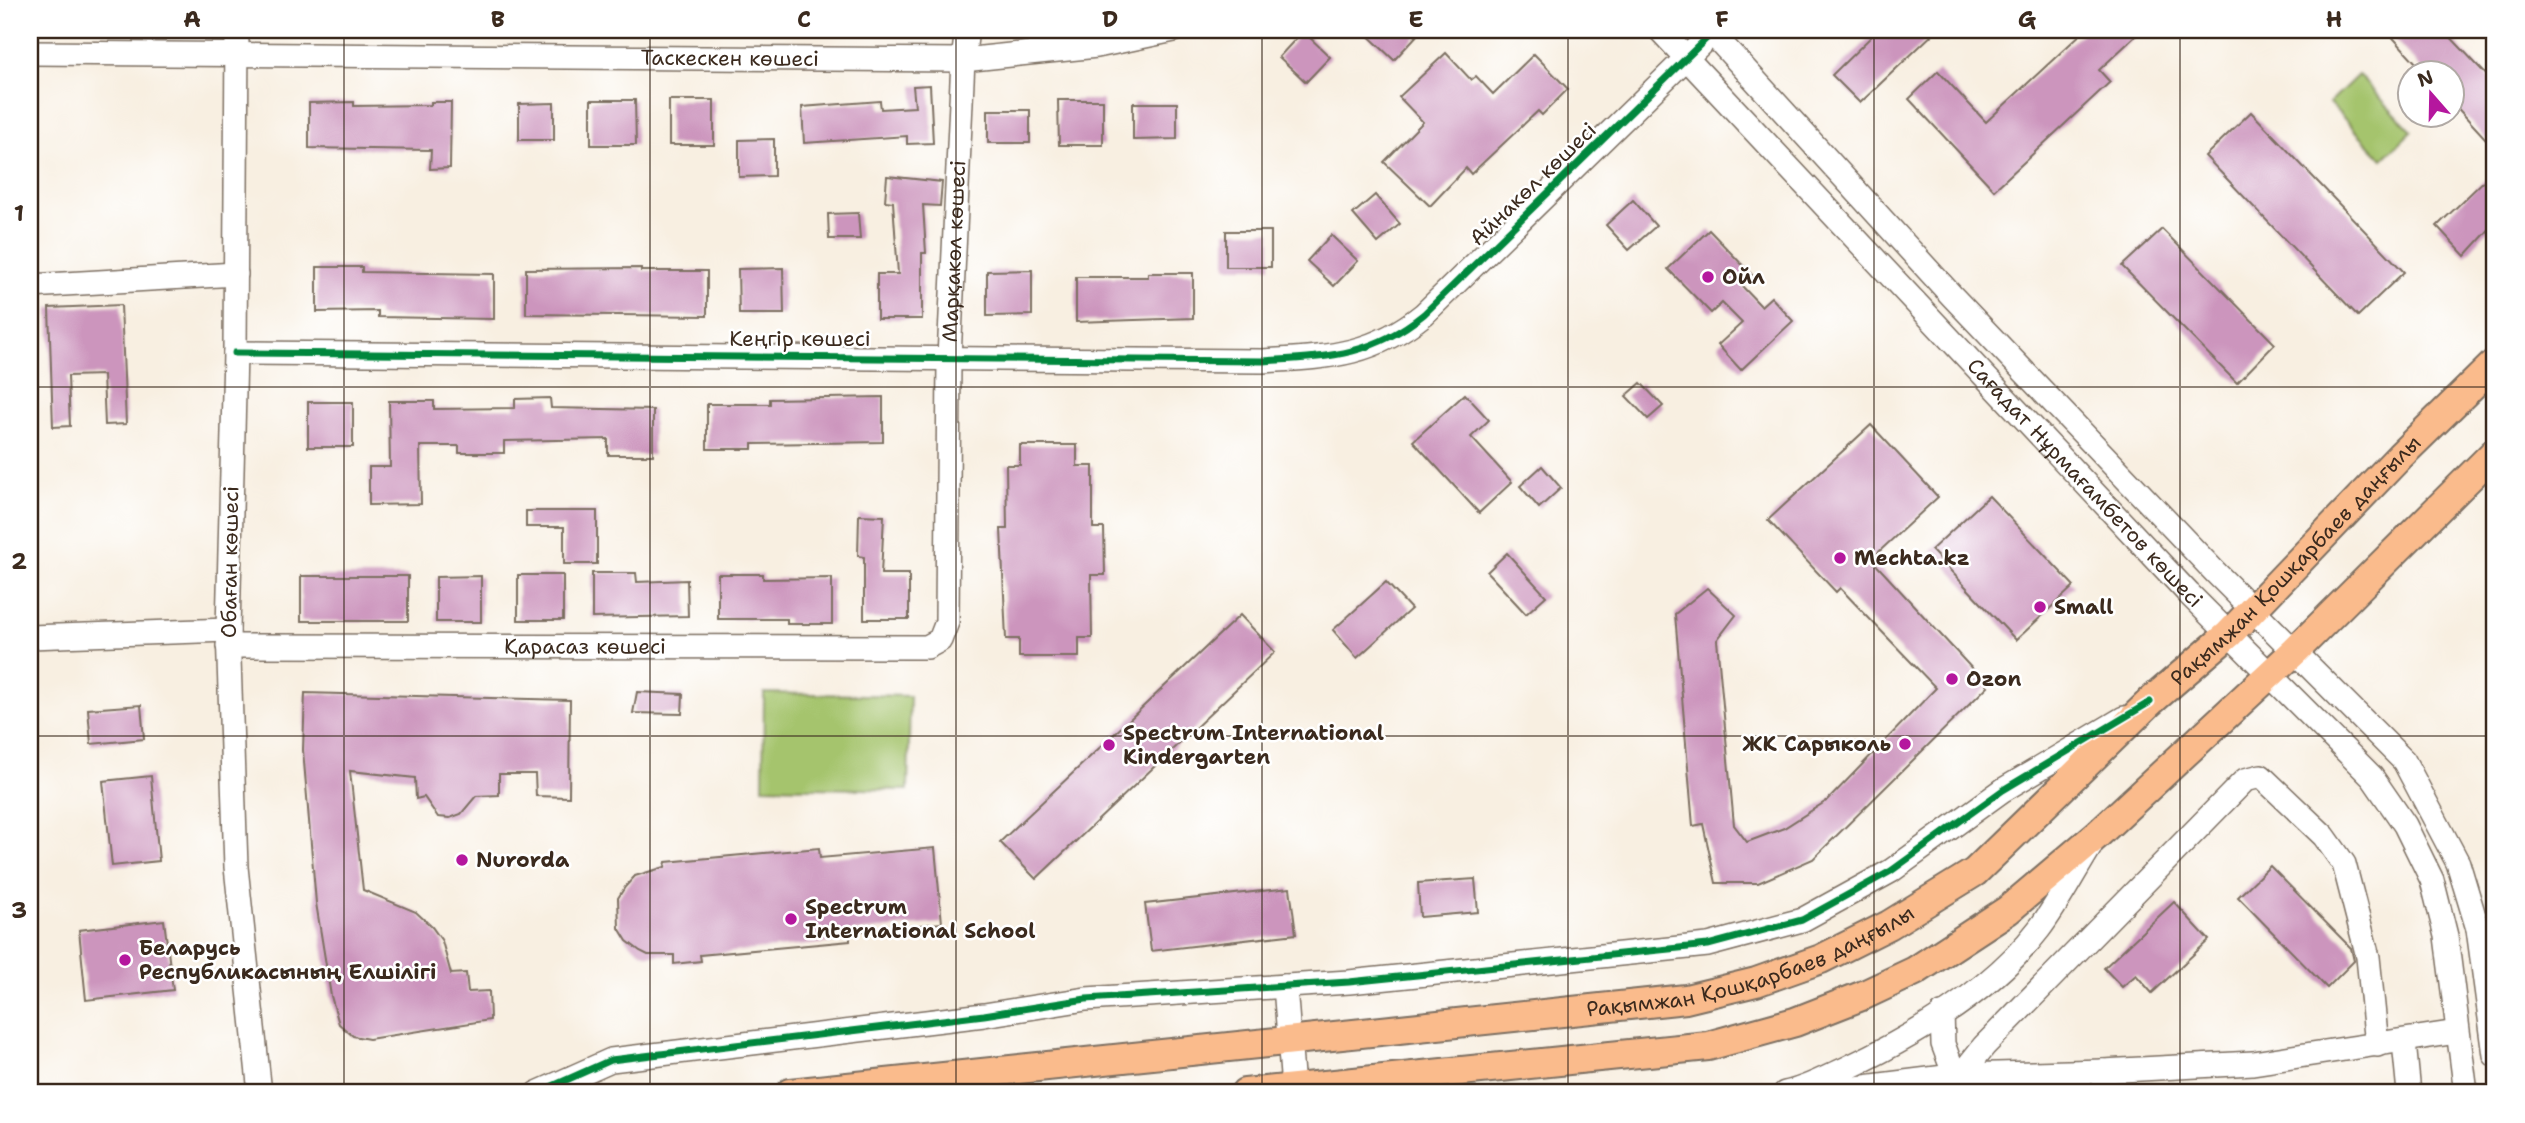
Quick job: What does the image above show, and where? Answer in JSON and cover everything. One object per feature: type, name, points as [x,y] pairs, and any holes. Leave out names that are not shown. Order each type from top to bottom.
[{"type":"main road","name":"Рақымжан Қошқарбаев даңғылы","points":[[790,1093],[1686,999],[1756,982],[1821,958],[1889,925],[1975,872],[2150,702],[2230,634],[2400,456],[2495,363]]},
{"type":"main road","points":[[1245,1093],[1708,1046],[1795,1022],[1864,996],[1915,971],[2008,910],[2098,834],[2295,651],[2495,452]]},
{"type":"street","name":"Обаған көшесі","points":[[237,30],[235,353],[228,638],[236,867],[260,1093]]},
{"type":"street","name":"Марқакөл көшесі","points":[[940,640],[947,622],[949,358],[963,60],[967,30]]},
{"type":"street","name":"Таскескен көшесі","points":[[30,53],[963,60],[1097,46],[1174,30]]},
{"type":"street","name":"Сағадат Нұрмағамбетов көшесі","points":[[1660,30],[2230,634],[2372,777],[2405,825],[2432,880],[2445,936],[2466,1093]]},
{"type":"street","name":"Сағадат Нұрмағамбетов көшесі","points":[[1713,31],[1952,296],[2253,610],[2404,761],[2458,863],[2478,929],[2495,1055]]},
{"type":"street","name":"Айнакөл көшесі","points":[[1365,350],[1387,340],[1424,314],[1713,31]]},
{"type":"street","points":[[30,286],[236,274]]},
{"type":"street","name":"Кеңгір көшесі","points":[[235,353],[1262,360],[1333,357],[1365,350]]},
{"type":"street","name":"Қарасаз көшесі","points":[[30,637],[926,646],[940,640]]},
{"type":"street","points":[[537,1093],[611,1059],[984,1015],[1086,999],[1285,986],[1708,945],[1802,920],[1891,871],[2003,790],[2150,702]]},
{"type":"street","points":[[1958,1075],[2245,780],[2253,776],[2261,776],[2290,802],[2324,836],[2344,864],[2368,957],[2377,1045]]},
{"type":"street","points":[[1785,1093],[1801,1090],[1883,1051],[1986,983],[2039,930],[2098,834]]},
{"type":"street","points":[[1285,986],[1293,1088]]},
{"type":"street","points":[[1942,1014],[1942,1044],[1958,1075]]},
{"type":"street","points":[[1816,1093],[1958,1075],[2104,1082],[2404,1042],[2457,1031]]},
{"type":"street","points":[[2404,1042],[2409,1093]]},
{"type":"green space","points":[[2358,75],[2396,114],[2396,130],[2412,131],[2383,159],[2329,103]]},
{"type":"green space","points":[[764,693],[910,696],[908,790],[763,787]]},
{"type":"building","points":[[1362,30],[1422,30],[1394,60]]},
{"type":"building","points":[[1878,30],[1937,30],[1860,103],[1832,75]]},
{"type":"building","points":[[2085,30],[2142,30],[2099,70],[2110,82],[1994,190],[1909,99],[1938,71],[1986,122]]},
{"type":"building","points":[[2386,30],[2444,30],[2495,84],[2495,149],[2466,117],[2466,60],[2413,60]]},
{"type":"building","points":[[1303,31],[1330,57],[1306,82],[1279,57]]},
{"type":"building","points":[[1446,53],[1471,80],[1476,76],[1493,94],[1534,54],[1568,89],[1542,115],[1538,111],[1471,174],[1466,168],[1430,206],[1384,162],[1423,122],[1399,97]]},
{"type":"building","points":[[930,85],[933,143],[907,144],[907,136],[804,143],[802,107],[880,101],[881,109],[915,107],[913,86]]},
{"type":"building","points":[[591,100],[635,100],[636,145],[591,145]]},
{"type":"building","points":[[669,100],[714,100],[714,145],[669,145]]},
{"type":"building","points":[[1058,100],[1103,100],[1103,145],[1059,145]]},
{"type":"building","points":[[354,102],[354,106],[431,105],[431,102],[451,102],[450,168],[430,169],[431,150],[309,148],[309,103]]},
{"type":"building","points":[[554,103],[554,140],[519,140],[519,104]]},
{"type":"building","points":[[1133,103],[1177,103],[1177,139],[1133,140]]},
{"type":"building","points":[[988,110],[1030,110],[1030,143],[988,143]]},
{"type":"building","points":[[2251,112],[2404,272],[2358,316],[2205,156]]},
{"type":"building","points":[[774,139],[774,176],[739,177],[739,140]]},
{"type":"building","points":[[2495,170],[2495,223],[2465,256],[2437,226]]},
{"type":"building","points":[[887,176],[942,182],[940,206],[923,205],[926,253],[922,253],[922,319],[877,319],[877,274],[898,274],[893,202],[885,201]]},
{"type":"building","points":[[1375,195],[1400,224],[1378,243],[1353,214]]},
{"type":"building","points":[[1633,200],[1656,226],[1629,250],[1606,225]]},
{"type":"building","points":[[858,213],[860,239],[829,239],[828,214]]},
{"type":"building","points":[[2162,229],[2275,344],[2237,383],[2122,266]]},
{"type":"building","points":[[1709,230],[1752,275],[1741,285],[1761,306],[1771,297],[1793,321],[1741,370],[1718,345],[1742,323],[1722,303],[1711,313],[1668,269]]},
{"type":"building","points":[[1226,231],[1271,231],[1271,267],[1226,267]]},
{"type":"building","points":[[1331,235],[1358,261],[1334,286],[1307,261]]},
{"type":"building","points":[[317,267],[362,267],[362,272],[494,274],[494,319],[378,317],[378,311],[317,312]]},
{"type":"building","points":[[641,268],[641,271],[707,271],[707,316],[526,314],[526,269]]},
{"type":"building","points":[[783,268],[784,314],[739,314],[738,269]]},
{"type":"building","points":[[1032,270],[1032,315],[987,316],[987,271]]},
{"type":"building","points":[[1148,273],[1193,273],[1193,318],[1076,322],[1076,277],[1148,277]]},
{"type":"building","points":[[121,305],[126,424],[105,425],[103,375],[68,376],[70,426],[53,427],[49,308]]},
{"type":"building","points":[[1641,383],[1663,406],[1648,419],[1626,396]]},
{"type":"building","points":[[1465,394],[1489,420],[1471,437],[1512,482],[1479,513],[1413,441]]},
{"type":"building","points":[[883,397],[883,442],[752,444],[752,449],[707,449],[707,404],[770,404],[770,399]]},
{"type":"building","points":[[550,398],[551,408],[653,410],[653,455],[608,455],[608,439],[504,441],[504,453],[459,453],[459,446],[420,446],[421,504],[369,505],[369,467],[390,467],[389,401],[434,401],[434,409],[515,408],[515,399]]},
{"type":"building","points":[[308,402],[353,402],[353,447],[308,447]]},
{"type":"building","name":"ЖК Сарыколь","points":[[1871,425],[1938,497],[1871,559],[1988,686],[1813,859],[1758,883],[1716,883],[1703,824],[1693,826],[1675,614],[1707,588],[1736,615],[1717,640],[1734,825],[1747,842],[1784,828],[1828,800],[1936,688],[1840,588],[1836,592],[1768,520]]},
{"type":"building","points":[[1020,445],[1077,445],[1077,466],[1093,466],[1093,528],[1104,528],[1105,575],[1091,575],[1092,638],[1079,638],[1079,657],[1019,657],[1019,639],[1006,639],[1001,529],[1007,529],[1006,465],[1020,465]]},
{"type":"building","points":[[1542,466],[1561,488],[1539,508],[1520,486]]},
{"type":"building","points":[[1989,496],[2074,586],[2016,640],[1931,550]]},
{"type":"building","points":[[526,511],[597,511],[597,564],[564,564],[564,527],[526,527]]},
{"type":"building","points":[[859,515],[884,516],[881,574],[909,574],[909,619],[864,619],[864,557],[858,556]]},
{"type":"building","points":[[1507,553],[1546,596],[1526,614],[1487,572]]},
{"type":"building","points":[[592,573],[636,573],[637,582],[687,580],[688,616],[592,618]]},
{"type":"building","points":[[718,574],[763,574],[763,579],[832,578],[832,624],[787,624],[787,619],[718,619]]},
{"type":"building","points":[[518,575],[563,575],[563,620],[518,620]]},
{"type":"building","points":[[301,576],[408,576],[408,621],[301,621]]},
{"type":"building","points":[[481,576],[481,622],[436,622],[436,577]]},
{"type":"building","points":[[1386,582],[1411,609],[1357,658],[1333,630]]},
{"type":"building","points":[[1240,615],[1275,652],[1036,879],[1000,842]]},
{"type":"building","points":[[637,692],[683,694],[682,714],[633,713]]},
{"type":"building","points":[[305,693],[570,700],[569,797],[536,796],[535,774],[499,774],[499,795],[476,796],[461,814],[450,818],[438,817],[424,797],[416,799],[415,778],[350,771],[363,890],[416,912],[432,927],[442,941],[451,974],[466,973],[468,992],[489,991],[490,1020],[369,1039],[353,1036],[339,1024],[331,996],[316,903],[303,750]]},
{"type":"building","points":[[141,705],[144,739],[91,744],[88,709]]},
{"type":"building","points":[[151,776],[159,861],[112,866],[103,781]]},
{"type":"building","points":[[819,848],[820,858],[935,848],[942,923],[850,932],[850,941],[700,955],[701,961],[674,964],[674,955],[648,955],[640,951],[627,941],[619,928],[618,898],[625,887],[635,876],[665,867],[666,862]]},
{"type":"building","points":[[2270,866],[2351,948],[2354,961],[2327,988],[2238,897]]},
{"type":"building","points":[[1475,879],[1478,912],[1420,917],[1418,883]]},
{"type":"building","points":[[1290,888],[1296,934],[1151,951],[1145,904]]},
{"type":"building","points":[[2174,902],[2209,940],[2152,993],[2136,975],[2122,987],[2104,968]]},
{"type":"building","name":"Беларусь Республикасының Елшілігі","points":[[164,920],[173,990],[86,1000],[79,930]]},
{"type":"cycle path","points":[[235,353],[1262,361],[1347,352],[1385,339],[1424,314],[1715,30]]},
{"type":"cycle path","points":[[537,1093],[611,1060],[984,1015],[1086,999],[1349,982],[1708,945],[1802,920],[1891,871],[2003,790],[2150,702]]},
{"type":"place","name":"Ойл","points":[[1708,277]]},
{"type":"place","name":"Mechta.kz","points":[[1840,558]]},
{"type":"place","name":"Small","points":[[2040,607]]},
{"type":"place","name":"Ozon","points":[[1952,679]]},
{"type":"place","name":"ЖК Сарыколь","points":[[1905,744]]},
{"type":"place","name":"Spectrum International Kindergarten","points":[[1109,745]]},
{"type":"place","name":"Nurorda","points":[[462,860]]},
{"type":"place","name":"Spectrum International School","points":[[791,919]]},
{"type":"place","name":"Беларусь Республикасының Елшілігі","points":[[125,960]]}]
